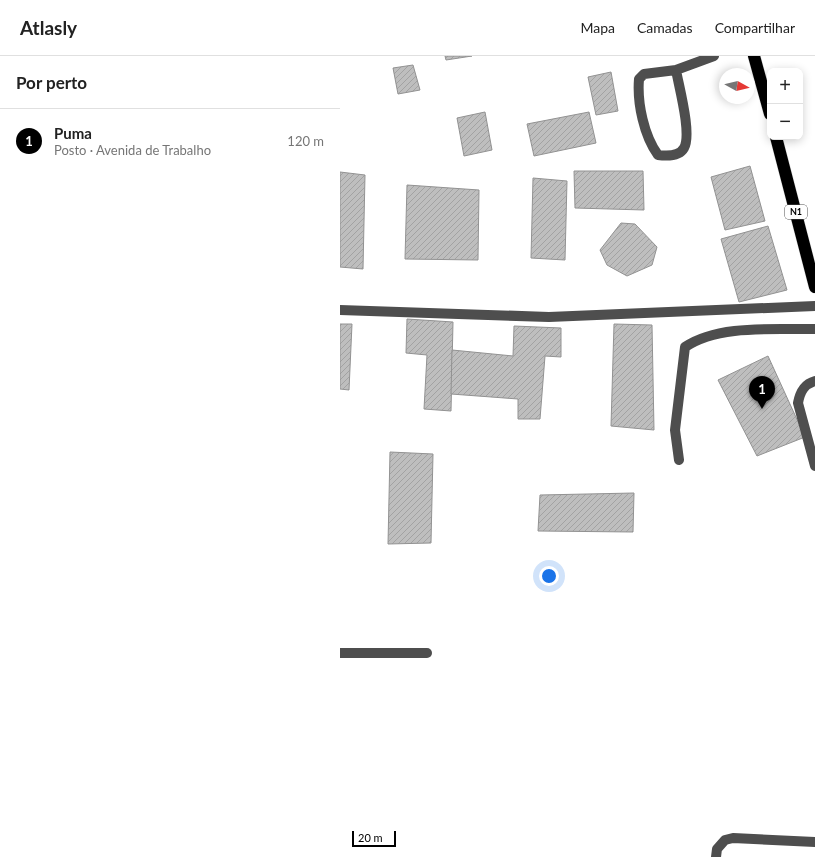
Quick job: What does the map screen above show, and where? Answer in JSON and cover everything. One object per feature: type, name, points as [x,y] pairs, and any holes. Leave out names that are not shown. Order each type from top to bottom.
[{"type":"highway","points":[[754,56],[767,104]]},
{"type":"highway","name":"N1","points":[[777,140],[815,288]]},
{"type":"street","points":[[676,70],[687,135],[684,148],[680,152],[672,156],[658,155],[650,144],[640,103],[639,79],[644,74],[676,70],[714,56]]},
{"type":"street","points":[[340,310],[549,317],[815,306]]},
{"type":"street","points":[[679,460],[675,430],[685,347],[708,335],[751,330],[815,329]]},
{"type":"street","points":[[815,381],[811,382],[800,392],[798,403],[815,466]]},
{"type":"street","points":[[340,653],[428,653]]},
{"type":"street","points":[[716,857],[717,849],[725,840],[733,838],[815,842]]},
{"type":"building","points":[[445,56],[472,56],[446,60]]},
{"type":"building","points":[[413,65],[420,90],[398,94],[393,68]]},
{"type":"building","points":[[611,72],[618,111],[596,115],[588,77]]},
{"type":"building","points":[[485,112],[492,150],[464,156],[457,118]]},
{"type":"building","points":[[589,112],[596,143],[534,156],[527,124]]},
{"type":"building","points":[[750,166],[765,221],[725,230],[711,177]]},
{"type":"building","points":[[574,171],[643,171],[644,210],[575,208]]},
{"type":"building","points":[[340,172],[365,175],[363,269],[340,267]]},
{"type":"building","points":[[533,178],[567,181],[565,260],[531,258]]},
{"type":"building","points":[[407,185],[479,190],[478,260],[405,259]]},
{"type":"building","points":[[621,223],[635,224],[657,247],[652,265],[627,276],[607,265],[600,250]]},
{"type":"building","points":[[768,226],[787,290],[739,302],[721,239]]},
{"type":"building","points":[[407,319],[453,322],[451,411],[424,409],[427,355],[406,353]]},
{"type":"building","points":[[340,324],[352,324],[349,390],[340,389]]},
{"type":"building","points":[[614,324],[652,325],[654,430],[611,426]]},
{"type":"building","points":[[514,326],[561,328],[561,357],[545,356],[540,419],[518,419],[518,399],[451,394],[452,350],[513,356]]},
{"type":"building","points":[[768,356],[805,437],[757,456],[718,380]]},
{"type":"building","points":[[390,452],[433,454],[431,543],[388,544]]},
{"type":"building","points":[[634,493],[633,532],[538,531],[540,495]]},
{"type":"place","name":"Puma","points":[[762,409]]}]
